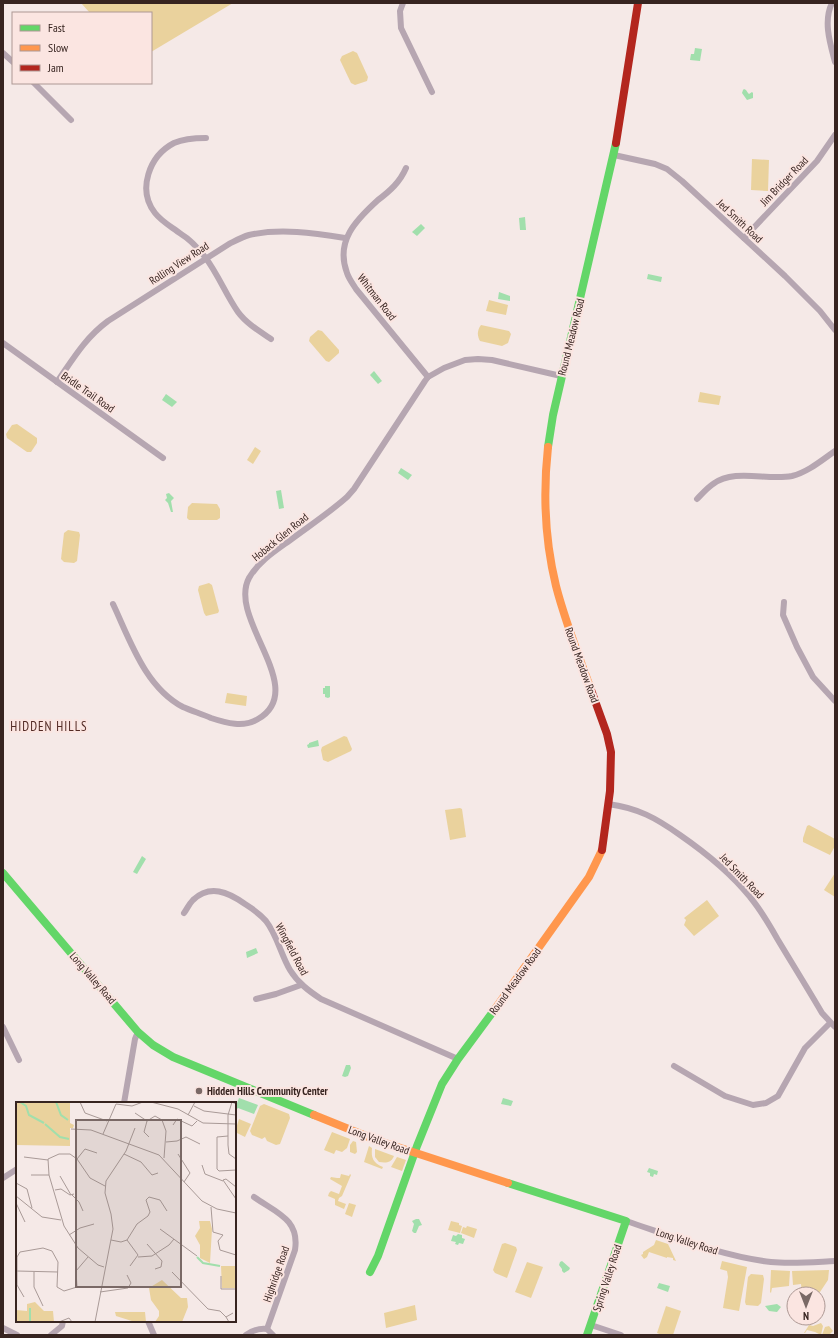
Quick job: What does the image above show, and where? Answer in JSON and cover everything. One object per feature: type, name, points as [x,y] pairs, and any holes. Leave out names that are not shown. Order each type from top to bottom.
[{"type":"street","points":[[403,3],[400,11],[401,28],[432,92]]},
{"type":"street","name":"Round Meadow Road","points":[[370,1272],[378,1256],[438,1092],[450,1070],[537,952],[595,868],[603,845],[612,767],[611,751],[608,737],[565,619],[556,585],[549,547],[545,500],[546,460],[561,376],[614,154],[638,3]]},
{"type":"street","points":[[832,3],[828,22],[829,38],[835,62]]},
{"type":"street","points":[[3,53],[12,61]]},
{"type":"street","points":[[35,84],[71,120]]},
{"type":"street","name":"Jim Bridger Road","points":[[744,238],[818,161],[835,135]]},
{"type":"street","points":[[206,138],[194,138],[175,142],[158,156],[147,177],[146,188],[150,206],[164,222],[196,245],[206,258],[238,312],[250,324],[270,339]]},
{"type":"street","name":"Jed Smith Road","points":[[614,154],[655,164],[667,169],[744,238],[820,311],[835,330]]},
{"type":"street","points":[[345,238],[358,220],[402,177],[406,168]]},
{"type":"street","name":"Rolling View Road","points":[[57,382],[88,338],[96,330],[228,244],[247,236],[268,232],[316,233],[345,238]]},
{"type":"street","name":"Whitman Road","points":[[345,238],[344,256],[347,273],[356,289],[428,377]]},
{"type":"street","name":"Bridle Trail Road","points":[[3,343],[163,458]]},
{"type":"street","name":"Hoback Glen Road","points":[[113,604],[141,663],[157,686],[169,697],[183,707],[216,719],[236,724],[246,724],[257,720],[265,715],[272,705],[276,691],[274,678],[250,615],[246,598],[249,578],[259,565],[347,497],[354,489],[428,377],[454,363],[464,360],[478,359],[492,360],[561,376]]},
{"type":"street","points":[[697,499],[713,484],[726,478],[738,476],[772,478],[793,476],[809,469],[835,451]]},
{"type":"street","points":[[784,602],[783,615],[797,647],[813,677],[835,700]]},
{"type":"street","name":"Jed Smith Road","points":[[608,804],[627,807],[657,819],[695,846],[727,872],[759,909],[822,1014],[832,1025]]},
{"type":"street","name":"Long Valley Road","points":[[3,873],[138,1032],[153,1045],[173,1058],[362,1135],[723,1252],[766,1261],[787,1263],[835,1261]]},
{"type":"street","name":"Wingfield Road","points":[[184,913],[192,901],[200,895],[220,891],[232,895],[256,911],[266,921],[290,970],[301,985],[328,1003],[458,1059]]},
{"type":"street","points":[[256,999],[301,985]]},
{"type":"street","points":[[674,1066],[725,1096],[753,1105],[766,1103],[778,1096],[805,1048],[832,1025]]},
{"type":"street","points":[[3,1027],[19,1060]]},
{"type":"street","points":[[124,1102],[135,1039],[138,1032]]},
{"type":"street","points":[[3,1178],[16,1170]]},
{"type":"street","name":"Highridge Road","points":[[254,1197],[285,1217],[290,1222],[297,1240],[296,1250],[267,1329]]},
{"type":"street","name":"Spring Valley Road","points":[[588,1335],[626,1221]]},
{"type":"street","points":[[50,1335],[62,1326],[63,1322]]},
{"type":"street","points":[[148,1322],[154,1335]]},
{"type":"street","points":[[591,1325],[621,1335]]},
{"type":"street","points":[[3,1328],[17,1335]]},
{"type":"street","points":[[246,1335],[261,1328],[267,1329],[273,1335]]},
{"type":"shaded area","points":[[81,3],[233,3],[152,51],[152,12],[89,12]]},
{"type":"shaded area","points":[[695,48],[702,49],[700,61],[690,60],[691,54],[694,54]]},
{"type":"shaded area","points":[[353,51],[357,53],[368,77],[367,81],[355,85],[351,83],[340,60],[342,56]]},
{"type":"shaded area","points":[[744,89],[749,94],[752,92],[753,93],[753,98],[747,100],[742,93]]},
{"type":"shaded area","points":[[752,159],[769,160],[768,191],[751,190]]},
{"type":"shaded area","points":[[525,217],[526,230],[520,230],[519,218]]},
{"type":"shaded area","points":[[421,224],[425,228],[417,236],[412,232]]},
{"type":"shaded area","points":[[648,274],[662,277],[661,282],[647,279]]},
{"type":"shaded area","points":[[499,292],[510,296],[510,301],[498,299]]},
{"type":"shaded area","points":[[489,300],[508,305],[506,315],[486,311]]},
{"type":"shaded area","points":[[481,325],[509,331],[511,334],[508,343],[502,346],[480,341],[478,333]]},
{"type":"shaded area","points":[[318,330],[322,331],[339,350],[339,353],[329,362],[326,361],[309,341],[310,337]]},
{"type":"shaded area","points":[[374,371],[382,381],[378,384],[370,375]]},
{"type":"shaded area","points":[[700,392],[721,396],[719,405],[698,402]]},
{"type":"shaded area","points":[[166,394],[177,402],[172,407],[162,400]]},
{"type":"shaded area","points":[[17,424],[37,438],[37,443],[31,452],[27,452],[7,438],[6,434],[12,425]]},
{"type":"shaded area","points":[[255,447],[261,451],[253,464],[247,460]]},
{"type":"shaded area","points":[[401,468],[412,475],[408,480],[398,473]]},
{"type":"shaded area","points":[[281,490],[284,508],[279,509],[276,491]]},
{"type":"shaded area","points":[[169,493],[174,498],[171,501],[173,512],[171,512],[168,503],[165,500],[167,498],[166,494]]},
{"type":"shaded area","points":[[192,503],[217,504],[220,509],[220,518],[217,520],[189,520],[187,518],[188,507]]},
{"type":"shaded area","points":[[68,530],[79,532],[80,535],[77,561],[74,563],[64,562],[61,559],[64,533]]},
{"type":"shaded area","points":[[209,583],[212,585],[219,611],[218,613],[206,616],[198,590],[199,586]]},
{"type":"shaded area","points":[[325,686],[330,686],[330,697],[328,698],[325,697],[325,694],[323,694],[323,688],[325,688]]},
{"type":"shaded area","points":[[227,693],[247,696],[246,706],[225,703]]},
{"type":"shaded area","points":[[344,736],[347,737],[352,749],[351,751],[328,762],[323,760],[321,750],[322,747]]},
{"type":"shaded area","points":[[318,740],[319,746],[308,748],[307,745],[309,743]]},
{"type":"shaded area","points":[[462,809],[466,837],[450,840],[445,810]]},
{"type":"shaded area","points":[[809,825],[835,839],[835,846],[830,855],[803,842],[807,826]]},
{"type":"shaded area","points":[[142,856],[146,859],[137,874],[133,872]]},
{"type":"shaded area","points":[[835,873],[835,897],[824,890]]},
{"type":"shaded area","points":[[707,900],[719,916],[694,936],[684,925],[686,920],[684,918]]},
{"type":"shaded area","points":[[256,948],[258,953],[247,958],[246,952]]},
{"type":"shaded area","points":[[346,1065],[350,1065],[351,1068],[348,1076],[345,1077],[342,1076]]},
{"type":"shaded area","points":[[239,1098],[258,1105],[254,1114],[238,1108],[237,1109],[236,1106]]},
{"type":"shaded area","points":[[503,1098],[513,1101],[511,1106],[501,1104]]},
{"type":"shaded area","points":[[264,1104],[289,1114],[290,1118],[280,1144],[276,1145],[267,1141],[265,1137],[262,1139],[252,1135],[250,1131],[260,1106]]},
{"type":"shaded area","points":[[239,1119],[251,1124],[245,1137],[236,1132]]},
{"type":"shaded area","points":[[332,1132],[350,1139],[347,1148],[342,1152],[336,1150],[334,1154],[324,1150]]},
{"type":"shaded area","points":[[353,1141],[356,1142],[357,1152],[355,1154],[350,1152],[350,1145]]},
{"type":"shaded area","points":[[369,1146],[372,1148],[373,1160],[383,1167],[382,1169],[364,1162]]},
{"type":"shaded area","points":[[375,1149],[394,1156],[388,1162],[379,1162],[375,1157]]},
{"type":"shaded area","points":[[397,1157],[406,1160],[402,1171],[391,1167]]},
{"type":"shaded area","points":[[649,1168],[658,1171],[657,1175],[654,1174],[653,1177],[650,1176],[650,1173],[647,1172]]},
{"type":"shaded area","points":[[341,1174],[351,1175],[342,1196],[338,1201],[346,1204],[344,1209],[335,1205],[335,1199],[328,1196],[331,1191],[339,1194],[342,1186],[330,1179],[331,1177],[340,1178]]},
{"type":"shaded area","points":[[349,1203],[356,1205],[352,1217],[345,1214]]},
{"type":"shaded area","points":[[419,1219],[422,1225],[419,1226],[416,1233],[414,1233],[412,1231],[414,1224],[412,1221]]},
{"type":"shaded area","points":[[451,1221],[459,1223],[459,1225],[462,1226],[460,1233],[448,1230]]},
{"type":"shaded area","points":[[467,1226],[477,1229],[474,1238],[461,1233],[463,1227],[466,1228]]},
{"type":"shaded area","points":[[458,1234],[462,1235],[462,1238],[465,1239],[463,1244],[459,1243],[458,1245],[455,1244],[456,1242],[451,1241],[453,1235],[456,1236]]},
{"type":"shaded area","points":[[656,1240],[668,1244],[676,1261],[673,1260],[673,1258],[667,1258],[649,1252],[647,1257],[644,1259],[641,1255],[654,1245]]},
{"type":"shaded area","points":[[505,1243],[516,1247],[517,1250],[507,1278],[495,1273],[493,1270],[502,1244]]},
{"type":"shaded area","points":[[562,1261],[570,1268],[564,1273],[559,1265]]},
{"type":"shaded area","points":[[722,1261],[747,1267],[739,1311],[723,1308],[728,1277],[727,1271],[720,1269]]},
{"type":"shaded area","points":[[527,1262],[543,1267],[531,1298],[515,1292]]},
{"type":"shaded area","points":[[771,1270],[790,1271],[789,1286],[772,1288],[771,1293]]},
{"type":"shaded area","points":[[829,1270],[828,1280],[824,1286],[801,1286],[801,1284],[793,1285],[792,1271]]},
{"type":"shaded area","points":[[751,1274],[763,1275],[764,1279],[761,1303],[758,1306],[746,1305],[745,1302],[748,1277]]},
{"type":"shaded area","points":[[659,1283],[670,1286],[668,1292],[657,1288]]},
{"type":"shaded area","points":[[777,1304],[781,1307],[777,1312],[769,1311],[765,1306]]},
{"type":"shaded area","points":[[415,1305],[417,1320],[386,1328],[384,1313]]},
{"type":"shaded area","points":[[666,1306],[681,1311],[673,1335],[662,1335],[657,1333]]},
{"type":"shaded area","points":[[808,1326],[823,1326],[821,1335],[807,1330],[804,1333]]},
{"type":"shaded area","points":[[829,1326],[833,1331],[829,1335],[822,1335],[825,1327]]},
{"type":"traffic: fast","points":[[548,447],[553,415],[616,143]]},
{"type":"traffic: fast","points":[[3,873],[138,1032],[153,1045],[173,1057],[314,1115]]},
{"type":"traffic: fast","points":[[370,1272],[378,1256],[417,1146],[442,1084],[458,1059],[495,1009]]},
{"type":"traffic: fast","points":[[508,1183],[626,1221],[587,1335]]},
{"type":"traffic: slow","points":[[548,447],[545,499],[549,552],[563,612],[590,687]]},
{"type":"traffic: slow","points":[[495,1009],[589,877],[602,850]]},
{"type":"traffic: slow","points":[[314,1115],[376,1140],[508,1183]]},
{"type":"traffic: jam","points":[[616,143],[638,3]]},
{"type":"traffic: jam","points":[[590,687],[607,734],[611,752],[610,791],[602,850]]},
{"type":"place","name":"Hidden Hills Community Center","points":[[199,1091]]},
{"type":"district","name":"HIDDEN HILLS","points":[[49,726]]}]
